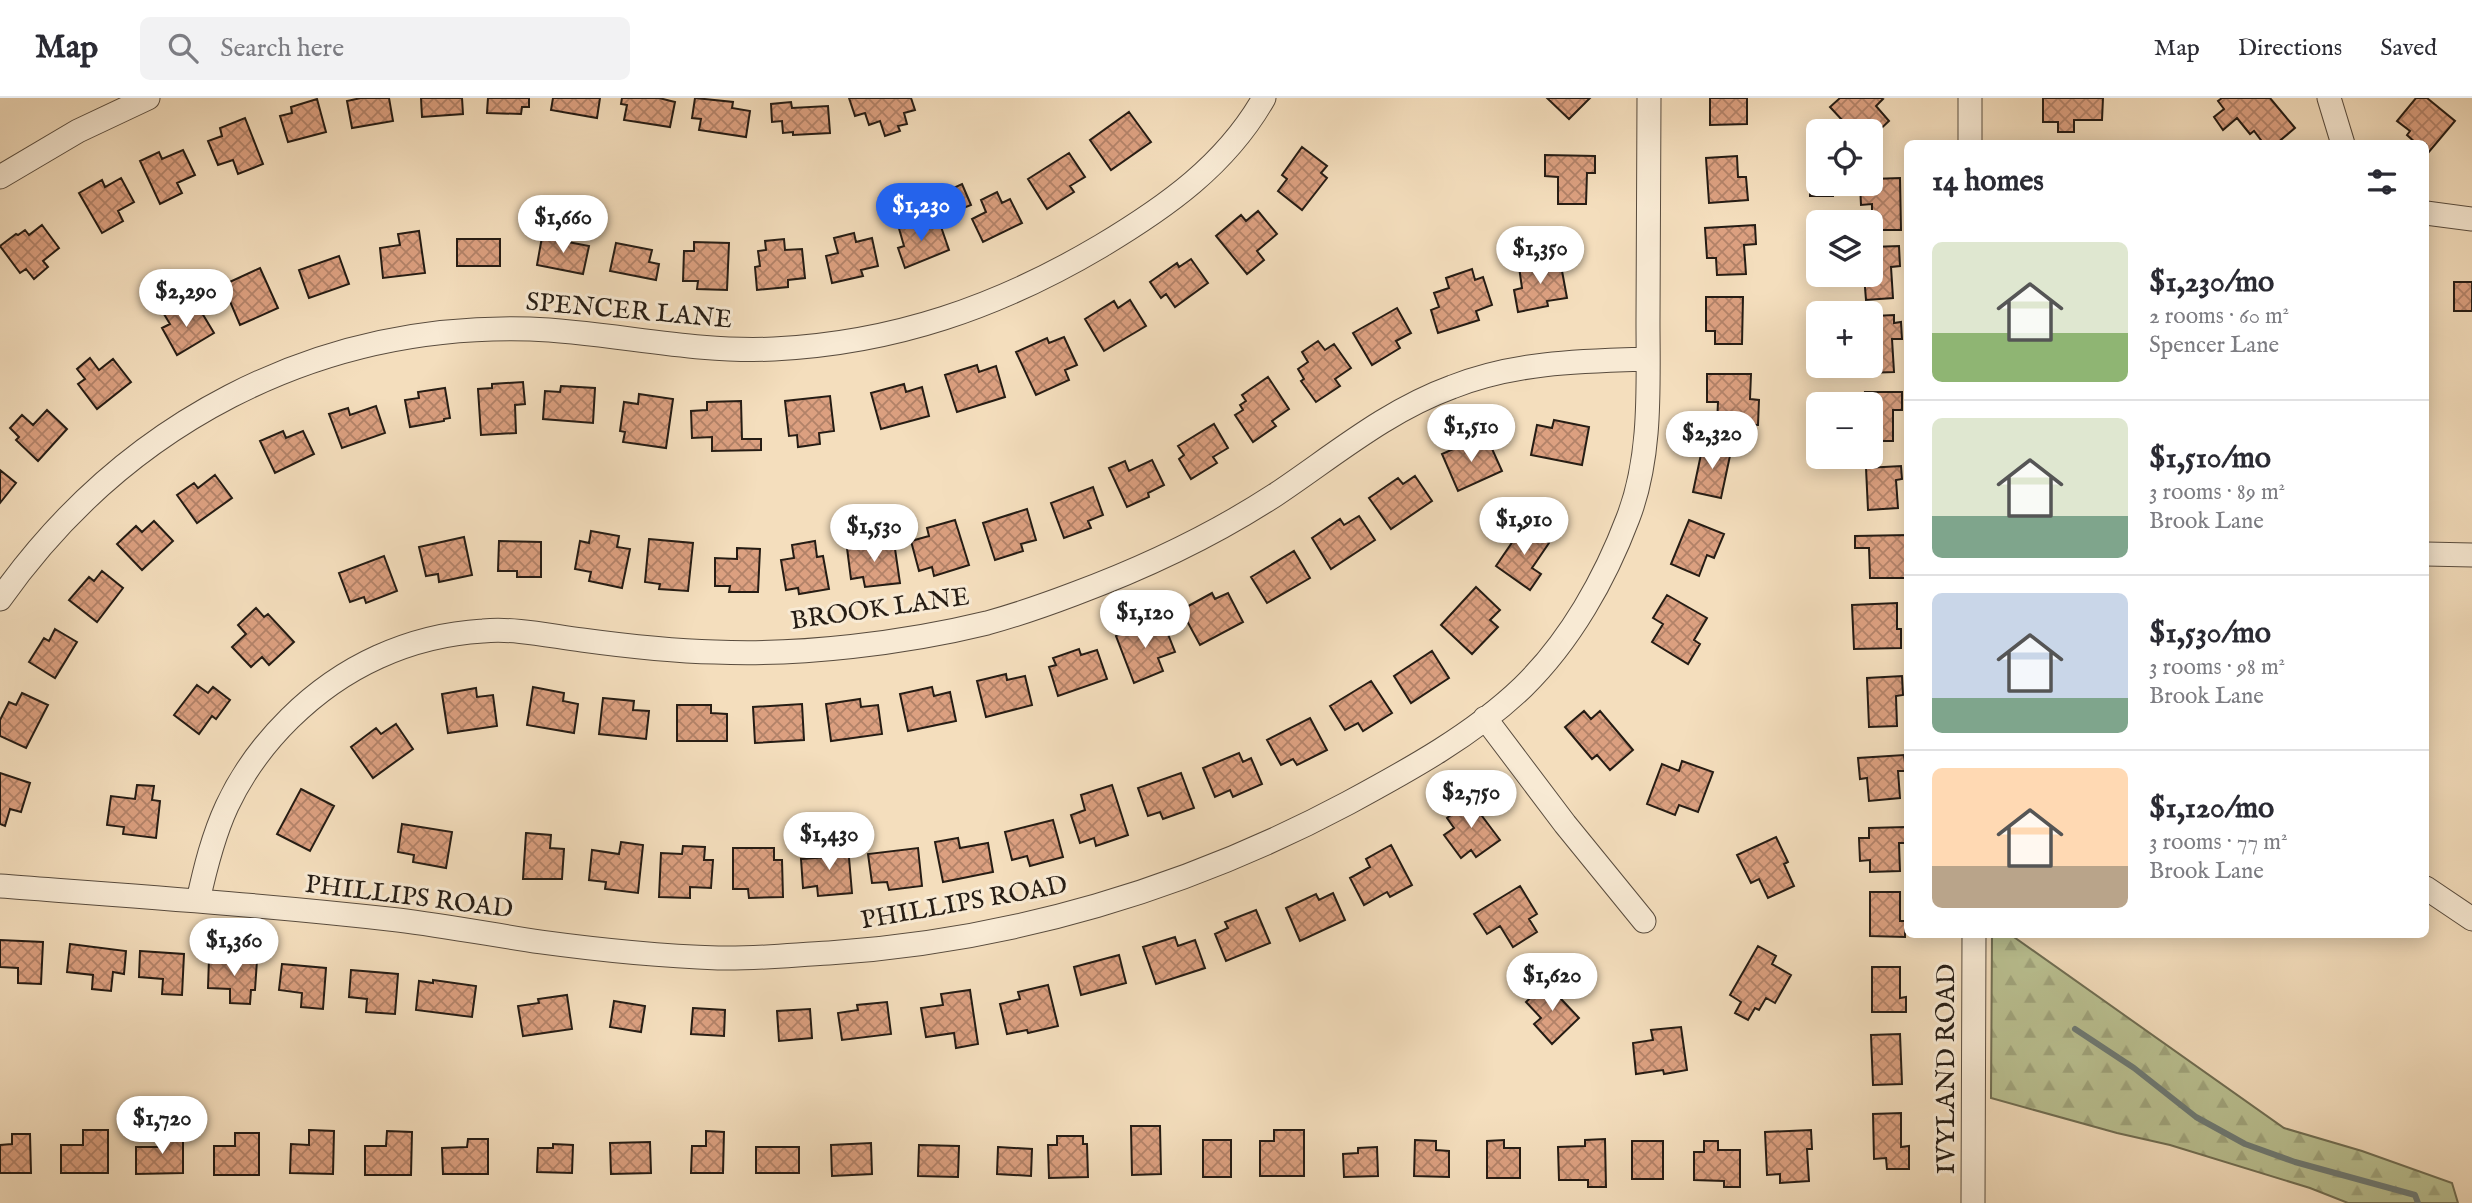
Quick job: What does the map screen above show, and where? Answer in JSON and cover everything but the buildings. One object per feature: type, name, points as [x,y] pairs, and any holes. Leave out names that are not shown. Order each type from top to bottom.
[{"type":"street","points":[[0,177],[78,131],[148,98]]},
{"type":"street","name":"SPENCER LANE","points":[[0,599],[46,539],[129,460],[158,438],[207,408],[304,363],[400,338],[491,329],[535,330],[694,347],[753,349],[823,345],[908,330],[968,311],[1028,287],[1119,236],[1199,178],[1227,152],[1251,121],[1264,98]]},
{"type":"street","name":"PHILLIPS ROAD","points":[[0,886],[402,920],[540,942],[735,958],[908,946],[1052,919],[1184,878],[1253,850],[1318,819],[1382,785],[1485,718],[1522,688],[1549,658],[1581,613],[1607,565],[1630,514],[1639,479],[1647,425],[1649,98]]},
{"type":"street","points":[[1970,98],[1970,140]]},
{"type":"street","points":[[2329,98],[2342,140]]},
{"type":"street","points":[[2429,213],[2472,219]]},
{"type":"street","name":"BROOK LANE","points":[[198,901],[214,841],[228,806],[241,781],[264,748],[313,697],[379,657],[422,641],[484,630],[646,649],[733,653],[889,641],[986,623],[1117,578],[1171,553],[1245,513],[1367,430],[1448,388],[1481,376],[1556,362],[1648,359]]},
{"type":"street","points":[[2429,554],[2472,555]]},
{"type":"street","points":[[1485,718],[1565,824],[1644,921]]},
{"type":"street","points":[[2429,890],[2472,919]]},
{"type":"street","name":"IVYLAND ROAD","points":[[1973,1203],[1974,938]]},
{"type":"green space","points":[[1992,938],[2015,938],[2284,1128],[2362,1151],[2452,1183],[2458,1203],[2348,1203],[2310,1188],[2170,1145],[1991,1098]]},
{"type":"waterway","points":[[2075,1029],[2134,1068],[2196,1117],[2245,1144],[2295,1162],[2415,1195],[2418,1203]]}]
